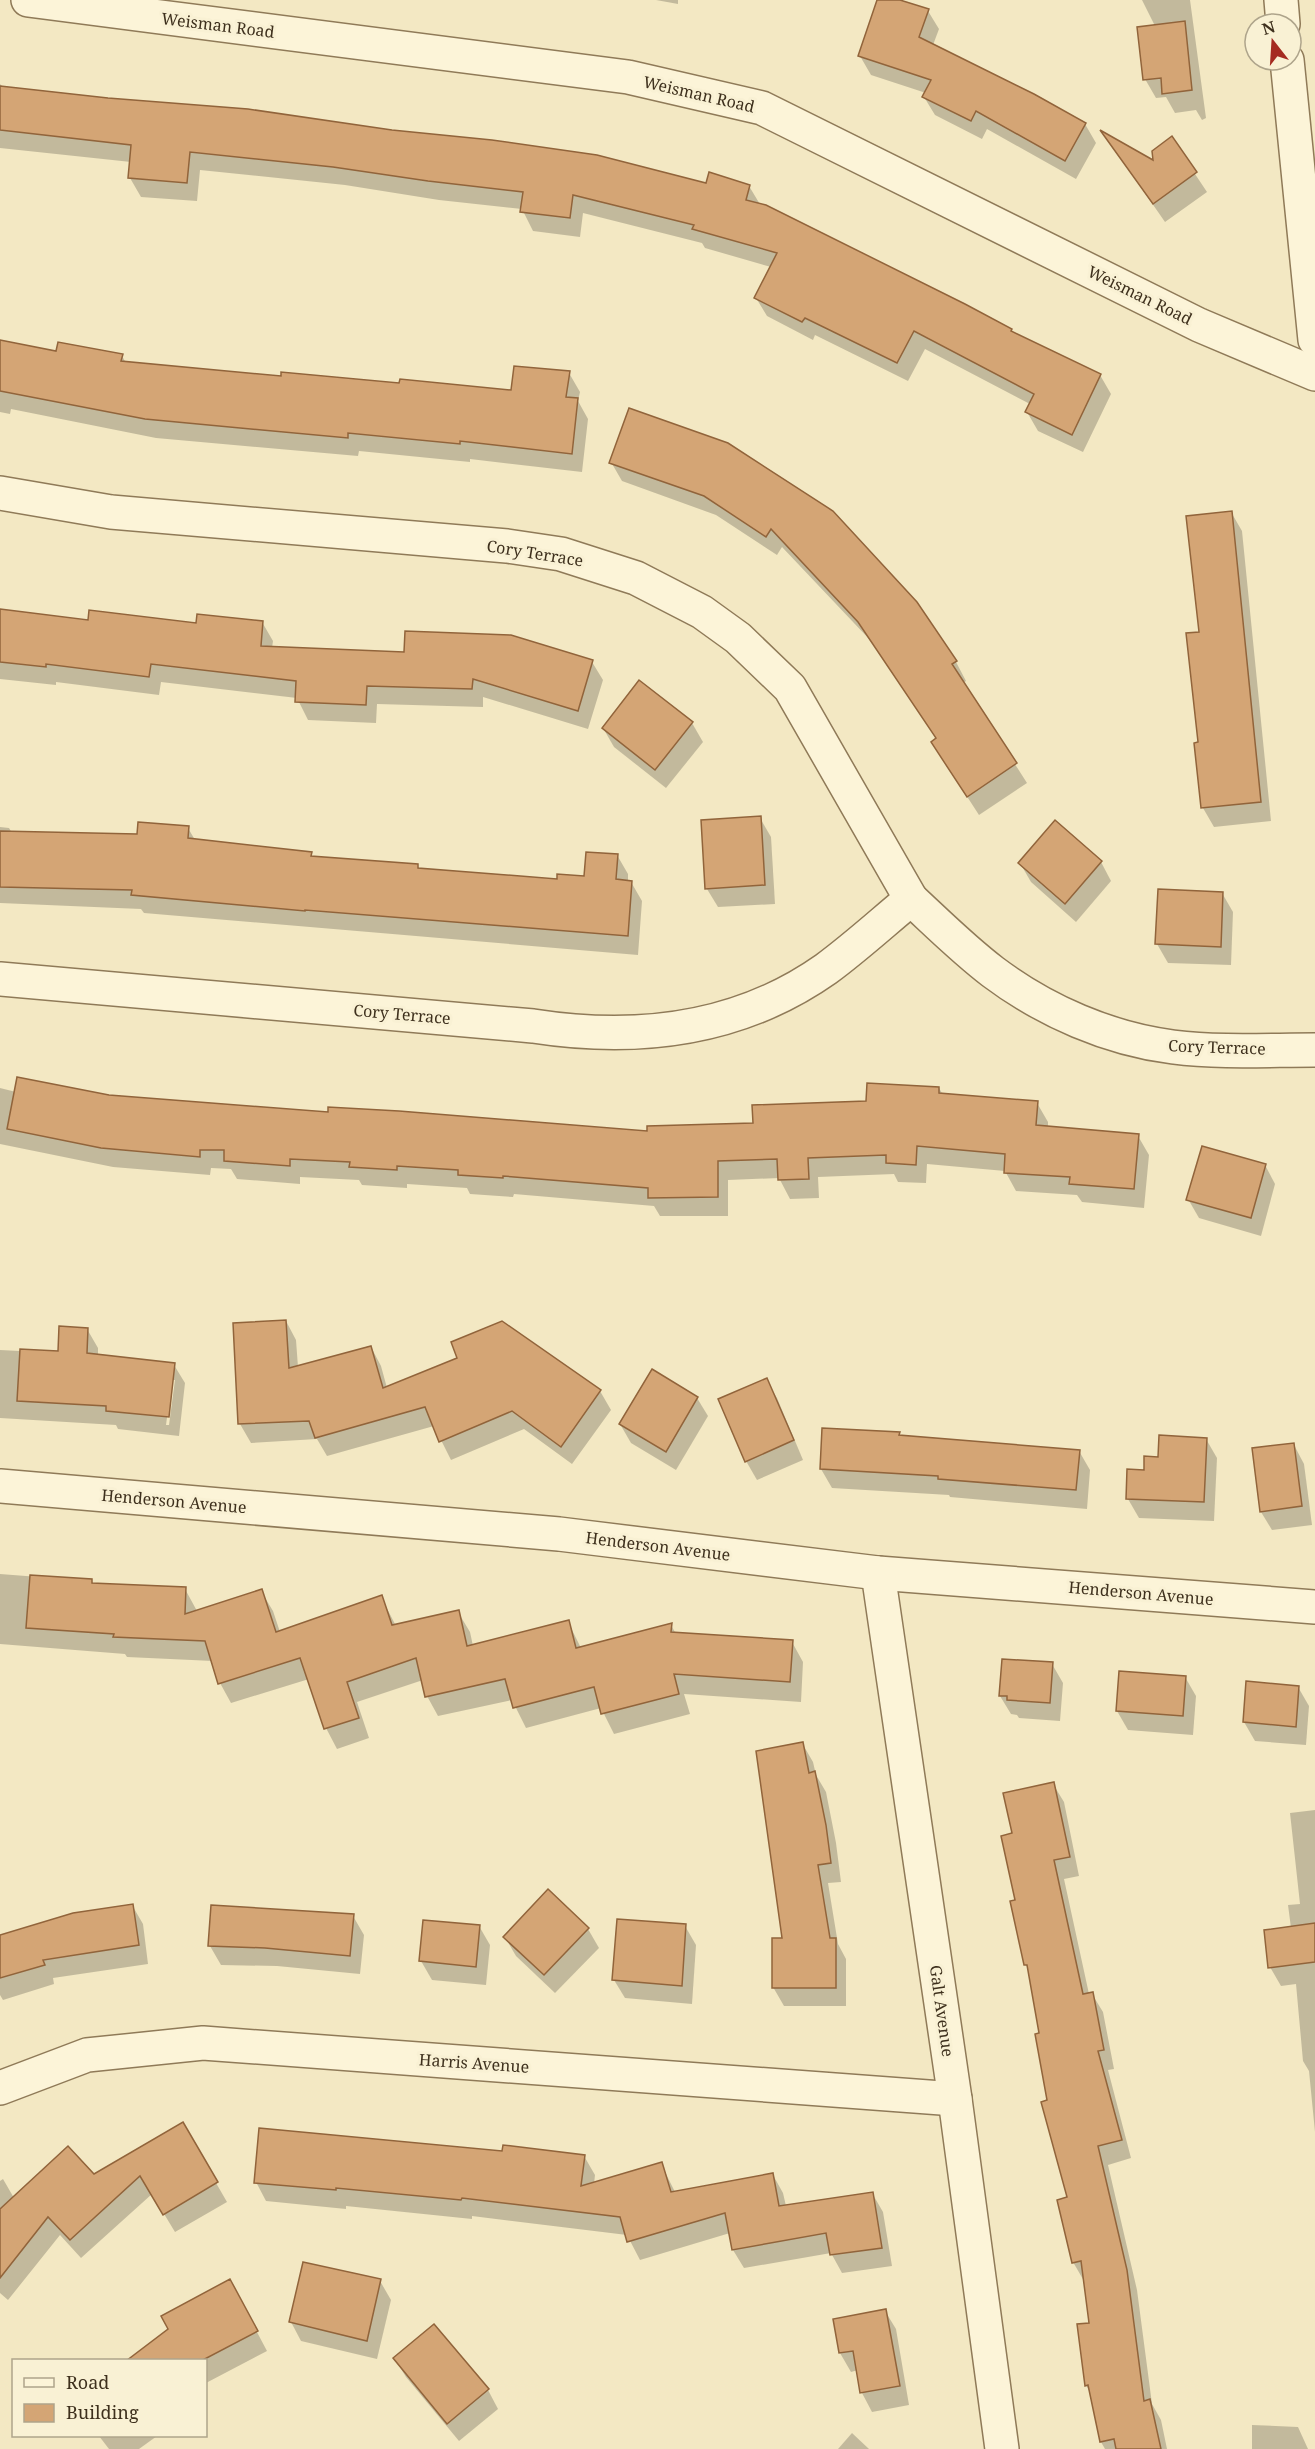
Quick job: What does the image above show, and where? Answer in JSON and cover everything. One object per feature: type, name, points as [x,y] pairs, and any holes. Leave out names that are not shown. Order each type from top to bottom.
[{"type":"street","name":"Weisman Road","points":[[28,0],[193,11],[628,77],[762,108],[1199,325],[1315,374]]},
{"type":"street","points":[[1288,72],[1315,340]]},
{"type":"street","name":"Cory Terrace","points":[[0,494],[111,512],[507,546],[561,554],[636,578],[711,619],[738,638],[790,688],[911,899],[984,965],[1013,986],[1054,1010],[1113,1034],[1172,1047],[1208,1050],[1315,1050]]},
{"type":"street","name":"Cory Terrace","points":[[0,979],[532,1026],[578,1033],[645,1033],[684,1028],[729,1017],[781,995],[825,969],[911,899]]},
{"type":"street","name":"Henderson Avenue","points":[[0,1486],[559,1534],[878,1573],[1315,1607]]},
{"type":"street","name":"Galt Avenue","points":[[878,1573],[955,2099],[1002,2449]]},
{"type":"street","name":"Harris Avenue","points":[[0,2088],[87,2055],[203,2043],[955,2099]]},
{"type":"building","points":[[877,0],[900,0],[929,9],[919,37],[1034,94],[1086,123],[1065,161],[976,111],[971,121],[922,97],[931,80],[858,56]]},
{"type":"building","points":[[1185,21],[1192,90],[1162,94],[1161,78],[1143,80],[1137,27]]},
{"type":"building","points":[[0,86],[108,98],[248,109],[392,130],[492,140],[597,155],[706,183],[709,172],[750,185],[746,200],[766,205],[965,304],[1012,329],[1011,331],[1101,374],[1072,435],[1025,412],[1034,394],[914,331],[897,363],[805,318],[802,322],[754,298],[777,253],[692,229],[694,225],[573,195],[570,218],[520,212],[523,192],[333,167],[190,152],[187,183],[128,178],[131,145],[0,130]]},
{"type":"building","points":[[1100,130],[1153,160],[1152,151],[1172,136],[1197,172],[1153,204]]},
{"type":"building","points":[[0,340],[56,351],[58,342],[123,354],[121,361],[281,376],[281,372],[399,383],[400,379],[511,390],[514,366],[570,371],[566,397],[578,398],[572,454],[460,441],[460,444],[348,433],[348,438],[145,419],[0,391]]},
{"type":"building","points":[[629,408],[728,443],[833,511],[917,602],[957,661],[952,664],[1017,763],[967,797],[931,742],[936,738],[858,622],[771,529],[766,537],[704,496],[609,463]]},
{"type":"building","points":[[1232,511],[1261,802],[1201,808],[1194,743],[1198,742],[1186,633],[1199,632],[1186,516]]},
{"type":"building","points":[[0,609],[88,620],[89,610],[196,623],[197,614],[263,621],[261,646],[404,652],[405,631],[511,635],[593,660],[578,711],[473,679],[472,689],[367,686],[366,705],[295,702],[296,681],[151,664],[149,677],[46,664],[46,667],[0,662]]},
{"type":"building","points":[[639,680],[693,722],[655,770],[602,728]]},
{"type":"building","points":[[761,816],[765,885],[705,889],[701,820]]},
{"type":"building","points":[[1055,820],[1102,861],[1065,904],[1018,863]]},
{"type":"building","points":[[138,822],[189,826],[188,838],[312,852],[311,856],[418,864],[418,868],[557,879],[557,874],[584,876],[586,852],[618,854],[616,879],[632,881],[628,936],[131,895],[132,890],[0,887],[0,831],[137,834]]},
{"type":"building","points":[[1158,889],[1223,892],[1221,947],[1155,944]]},
{"type":"building","points":[[17,1077],[109,1095],[328,1112],[328,1107],[399,1111],[647,1131],[647,1126],[753,1123],[752,1105],[866,1101],[867,1083],[939,1087],[939,1093],[1038,1101],[1036,1125],[1139,1134],[1134,1189],[1069,1184],[1070,1177],[1004,1173],[1005,1154],[917,1146],[916,1165],[886,1163],[886,1155],[808,1158],[809,1179],[778,1180],[777,1159],[718,1161],[718,1197],[648,1198],[648,1188],[503,1176],[503,1178],[458,1175],[458,1170],[397,1166],[397,1170],[349,1167],[350,1162],[290,1159],[290,1166],[224,1161],[224,1150],[200,1150],[200,1157],[101,1148],[7,1129]]},
{"type":"building","points":[[1202,1146],[1266,1164],[1251,1218],[1186,1200]]},
{"type":"building","points":[[286,1320],[289,1368],[371,1346],[383,1388],[457,1358],[451,1342],[502,1321],[601,1390],[561,1447],[512,1411],[439,1442],[425,1407],[315,1438],[309,1421],[238,1424],[233,1323]]},
{"type":"building","points":[[59,1326],[88,1328],[87,1353],[175,1363],[169,1417],[106,1411],[106,1406],[17,1401],[20,1349],[58,1351]]},
{"type":"building","points":[[652,1369],[698,1397],[666,1452],[619,1424]]},
{"type":"building","points":[[767,1378],[794,1440],[745,1462],[718,1399]]},
{"type":"building","points":[[822,1428],[900,1432],[899,1435],[1080,1450],[1076,1490],[938,1479],[938,1476],[820,1469]]},
{"type":"building","points":[[1159,1435],[1207,1438],[1204,1502],[1126,1499],[1127,1469],[1144,1470],[1144,1456],[1158,1457]]},
{"type":"building","points":[[1294,1443],[1302,1506],[1260,1512],[1252,1448]]},
{"type":"building","points":[[30,1575],[92,1579],[92,1583],[186,1587],[185,1614],[262,1589],[276,1632],[382,1595],[392,1625],[459,1610],[467,1646],[569,1620],[576,1648],[672,1623],[671,1632],[793,1640],[790,1682],[674,1674],[679,1694],[601,1714],[594,1687],[513,1708],[505,1679],[425,1697],[416,1658],[347,1682],[359,1718],[324,1729],[300,1658],[218,1684],[205,1641],[113,1637],[114,1634],[26,1628]]},
{"type":"building","points":[[1002,1659],[1053,1662],[1050,1703],[1007,1700],[1007,1696],[999,1696]]},
{"type":"building","points":[[1119,1671],[1186,1676],[1183,1716],[1116,1711]]},
{"type":"building","points":[[1246,1681],[1299,1686],[1296,1727],[1243,1722]]},
{"type":"building","points":[[803,1742],[809,1773],[815,1771],[826,1825],[831,1863],[818,1865],[830,1938],[836,1938],[836,1988],[772,1988],[772,1938],[782,1938],[756,1751]]},
{"type":"building","points":[[1054,1782],[1070,1857],[1054,1860],[1083,1994],[1093,1992],[1104,2050],[1098,2051],[1122,2140],[1098,2146],[1127,2270],[1144,2401],[1150,2399],[1161,2449],[1116,2449],[1114,2439],[1100,2442],[1088,2385],[1085,2386],[1077,2324],[1089,2323],[1081,2261],[1072,2263],[1057,2200],[1067,2197],[1041,2102],[1047,2100],[1035,2034],[1039,2033],[1027,1965],[1024,1965],[1010,1901],[1015,1900],[1001,1836],[1012,1833],[1003,1793]]},
{"type":"building","points":[[548,1889],[589,1928],[544,1975],[503,1937]]},
{"type":"building","points":[[133,1904],[139,1945],[43,1960],[45,1965],[0,1978],[0,1935],[73,1913]]},
{"type":"building","points":[[211,1905],[354,1914],[350,1956],[265,1948],[208,1946]]},
{"type":"building","points":[[617,1919],[686,1924],[682,1986],[612,1980]]},
{"type":"building","points":[[423,1920],[480,1925],[476,1967],[419,1961]]},
{"type":"building","points":[[1315,1923],[1315,1962],[1268,1968],[1264,1930]]},
{"type":"building","points":[[183,2122],[218,2182],[163,2215],[140,2176],[70,2240],[48,2217],[0,2278],[0,2209],[68,2146],[94,2174]]},
{"type":"building","points":[[259,2128],[502,2151],[503,2145],[585,2155],[581,2186],[662,2162],[671,2192],[773,2173],[779,2206],[873,2192],[882,2248],[830,2255],[826,2233],[732,2250],[725,2213],[627,2242],[620,2217],[462,2198],[461,2200],[254,2183]]},
{"type":"building","points":[[303,2262],[381,2279],[367,2341],[289,2322]]},
{"type":"building","points":[[230,2279],[258,2331],[205,2359],[129,2359],[168,2329],[161,2316]]},
{"type":"building","points":[[886,2309],[900,2386],[860,2393],[853,2351],[839,2353],[833,2319]]},
{"type":"building","points":[[434,2324],[489,2389],[447,2424],[393,2358]]}]
